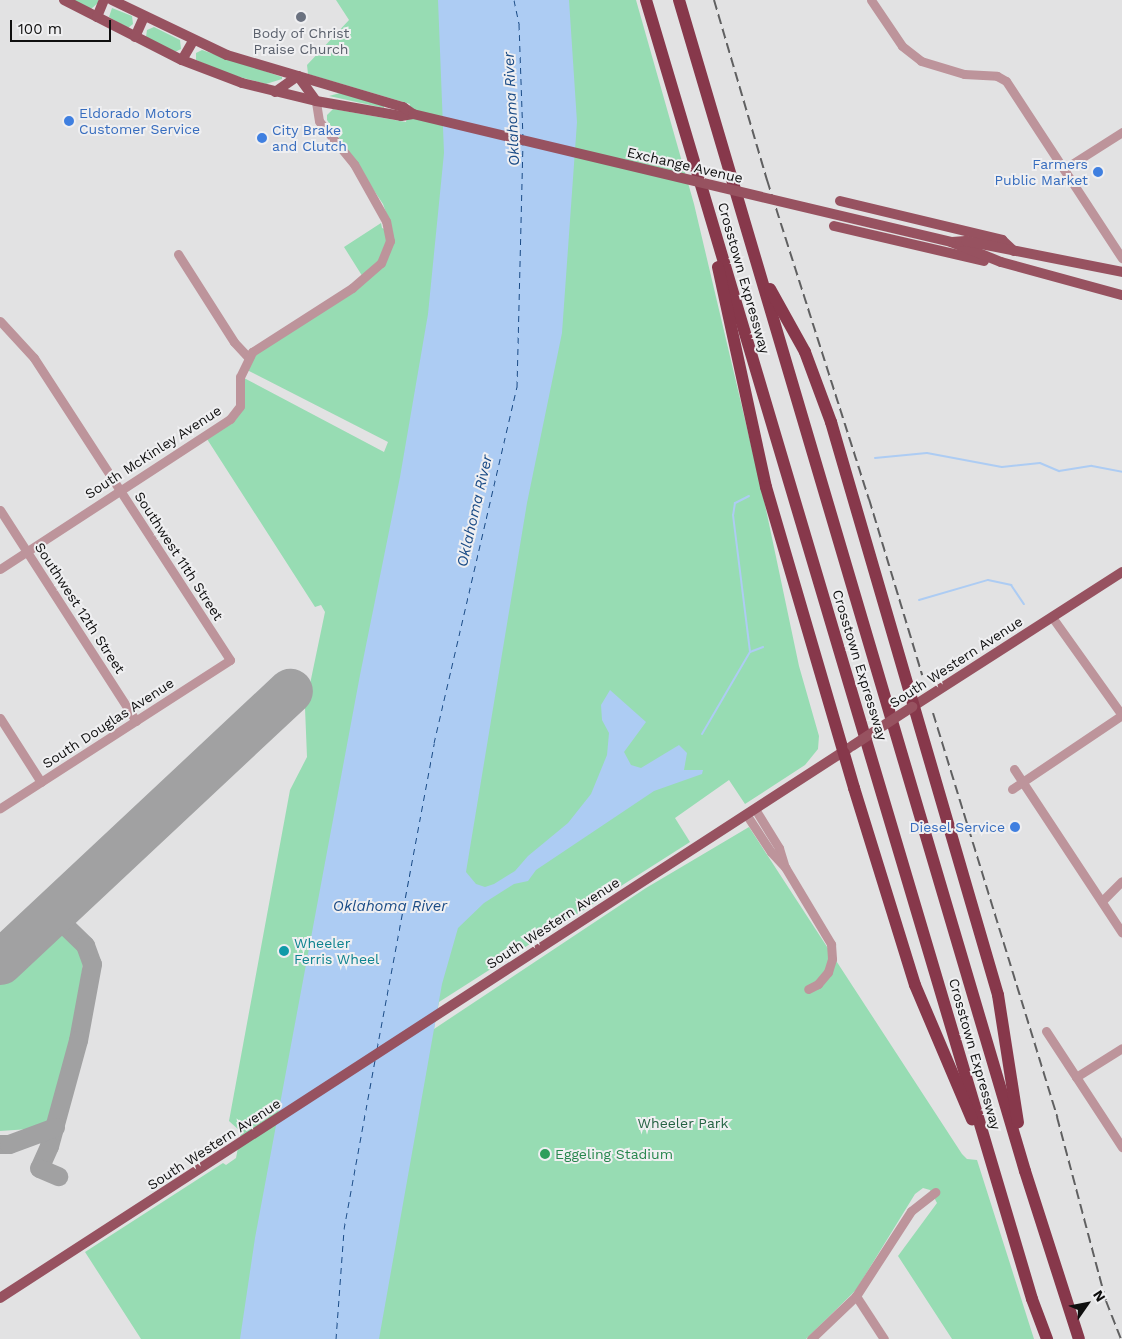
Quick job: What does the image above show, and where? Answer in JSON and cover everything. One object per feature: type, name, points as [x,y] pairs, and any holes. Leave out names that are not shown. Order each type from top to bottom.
[{"type":"highway","name":"Crosstown Expressway","points":[[646,0],[990,1157],[1047,1339]]},
{"type":"highway","name":"Crosstown Expressway","points":[[679,0],[1025,1171],[1079,1339]]},
{"type":"highway","points":[[705,196],[730,333],[766,487],[848,749],[915,985],[990,1157]]},
{"type":"highway","points":[[760,272],[805,352],[832,422],[998,995],[1025,1171]]},
{"type":"main road","name":"Exchange Avenue","points":[[64,0],[182,60],[275,92],[401,116],[413,114]]},
{"type":"main road","points":[[96,17],[104,0]]},
{"type":"main road","name":"Exchange Avenue","points":[[112,0],[193,41],[298,76],[403,107],[413,114],[951,242],[1001,262],[1120,293]]},
{"type":"main road","points":[[136,37],[144,17]]},
{"type":"main road","points":[[182,60],[193,41]]},
{"type":"main road","points":[[275,92],[298,76],[316,101],[338,88]]},
{"type":"main road","points":[[840,200],[1002,240],[1014,251]]},
{"type":"main road","points":[[834,226],[968,259],[1001,262]]},
{"type":"main road","name":"Exchange Avenue","points":[[951,242],[966,241],[1122,272]]},
{"type":"main road","name":"South Western Avenue","points":[[0,1298],[1122,572]]},
{"type":"street","points":[[871,0],[902,46],[921,61],[964,74],[997,76],[1006,81],[1122,258]]},
{"type":"street","points":[[178,254],[234,342],[248,357],[263,343],[377,269],[388,252],[390,241],[381,209],[351,160],[319,121],[316,101]]},
{"type":"street","points":[[1064,169],[1122,132]]},
{"type":"street","points":[[834,226],[840,200]]},
{"type":"street","name":"Southwest 11th Street","points":[[0,320],[34,358],[230,660]]},
{"type":"street","name":"South McKinley Avenue","points":[[0,569],[233,417],[241,403],[240,377],[248,357]]},
{"type":"street","name":"Southwest 12th Street","points":[[0,510],[136,720]]},
{"type":"street","points":[[1012,789],[1122,715],[1052,617]]},
{"type":"street","name":"South Douglas Avenue","points":[[0,808],[230,660]]},
{"type":"street","points":[[0,718],[41,782]]},
{"type":"street","points":[[1014,769],[1122,932]]},
{"type":"street","points":[[751,812],[779,848],[785,867],[831,944],[832,959],[828,972],[818,984],[808,989]]},
{"type":"street","points":[[1102,902],[1122,881]]},
{"type":"street","points":[[1046,1031],[1122,1147]]},
{"type":"street","points":[[1076,1078],[1122,1048]]},
{"type":"street","points":[[811,1339],[856,1296],[910,1211],[935,1192]]},
{"type":"street","points":[[856,1296],[884,1339]]},
{"type":"green space","points":[[73,0],[98,0],[99,2],[91,9]]},
{"type":"green space","name":"Wheeler Park","points":[[336,0],[636,0],[694,204],[764,500],[799,666],[819,736],[818,749],[805,765],[745,804],[729,780],[675,818],[690,842],[439,1002],[434,1029],[646,888],[749,827],[962,1154],[967,1159],[977,1160],[1034,1339],[952,1339],[898,1256],[937,1203],[930,1190],[923,1188],[915,1194],[856,1290],[806,1339],[141,1339],[85,1252],[223,1163],[226,1165],[236,1158],[241,1132],[229,1121],[290,790],[307,757],[305,708],[325,612],[321,605],[315,607],[207,439],[230,424],[243,410],[244,378],[384,452],[388,442],[247,370],[253,357],[262,350],[366,282],[344,247],[381,223],[382,228],[393,232],[383,204],[327,120],[327,115],[333,109],[406,122],[410,104],[308,74],[307,65],[349,20]]},
{"type":"green space","points":[[112,8],[132,16],[133,24],[128,28],[109,17]]},
{"type":"green space","points":[[154,27],[180,40],[181,49],[175,52],[146,37],[147,30]]},
{"type":"green space","points":[[202,50],[282,77],[282,79],[266,84],[228,74],[196,60],[196,53]]},
{"type":"green space","points":[[340,93],[384,106],[384,108],[329,96]]},
{"type":"green space","points":[[61,930],[80,952],[83,962],[77,1017],[51,1121],[44,1128],[0,1131],[0,983]]},
{"type":"water","name":"Oklahoma River","points":[[438,0],[569,0],[577,122],[562,333],[527,503],[466,872],[476,884],[485,887],[494,884],[515,871],[528,856],[568,823],[591,794],[607,755],[609,733],[602,720],[601,705],[610,690],[646,722],[624,752],[631,765],[641,768],[679,745],[687,753],[684,770],[703,770],[702,774],[654,791],[536,870],[528,881],[514,884],[484,903],[458,928],[442,984],[379,1339],[240,1339],[255,1238],[360,675],[400,477],[428,314],[444,153]]},
{"type":"waterway","points":[[875,458],[927,453],[1002,467],[1040,463],[1059,471],[1092,466],[1122,472]]},
{"type":"waterway","points":[[749,496],[735,503],[733,515],[750,652]]},
{"type":"waterway","points":[[919,600],[988,580],[1011,585],[1024,604]]},
{"type":"waterway","points":[[702,734],[750,652],[763,647]]},
{"type":"ferry route","points":[[514,0],[519,24],[523,136]]},
{"type":"ferry route","points":[[377,1049],[434,743],[517,387],[523,145]]},
{"type":"ferry route","points":[[336,1339],[344,1229],[375,1060]]},
{"type":"taxiway","points":[[52,913],[85,945],[92,964],[78,1040],[49,1146],[39,1168],[58,1176]]},
{"type":"taxiway","points":[[0,1144],[9,1144],[55,1127]]},
{"type":"runway","points":[[0,962],[290,691]]},
{"type":"railway","points":[[714,0],[767,180],[869,499],[922,675]]},
{"type":"railway","points":[[933,713],[1057,1117],[1106,1301],[1121,1339]]},
{"type":"place","name":"Body of Christ Praise Church","points":[[301,17]]},
{"type":"place","name":"Eldorado Motors Customer Service","points":[[69,121]]},
{"type":"place","name":"City Brake and Clutch","points":[[262,138]]},
{"type":"place","name":"Farmers Public Market","points":[[1098,172]]},
{"type":"place","name":"Diesel Service","points":[[1015,827]]},
{"type":"place","name":"Wheeler Ferris Wheel","points":[[284,951]]},
{"type":"place","name":"Eggeling Stadium","points":[[545,1154]]}]
